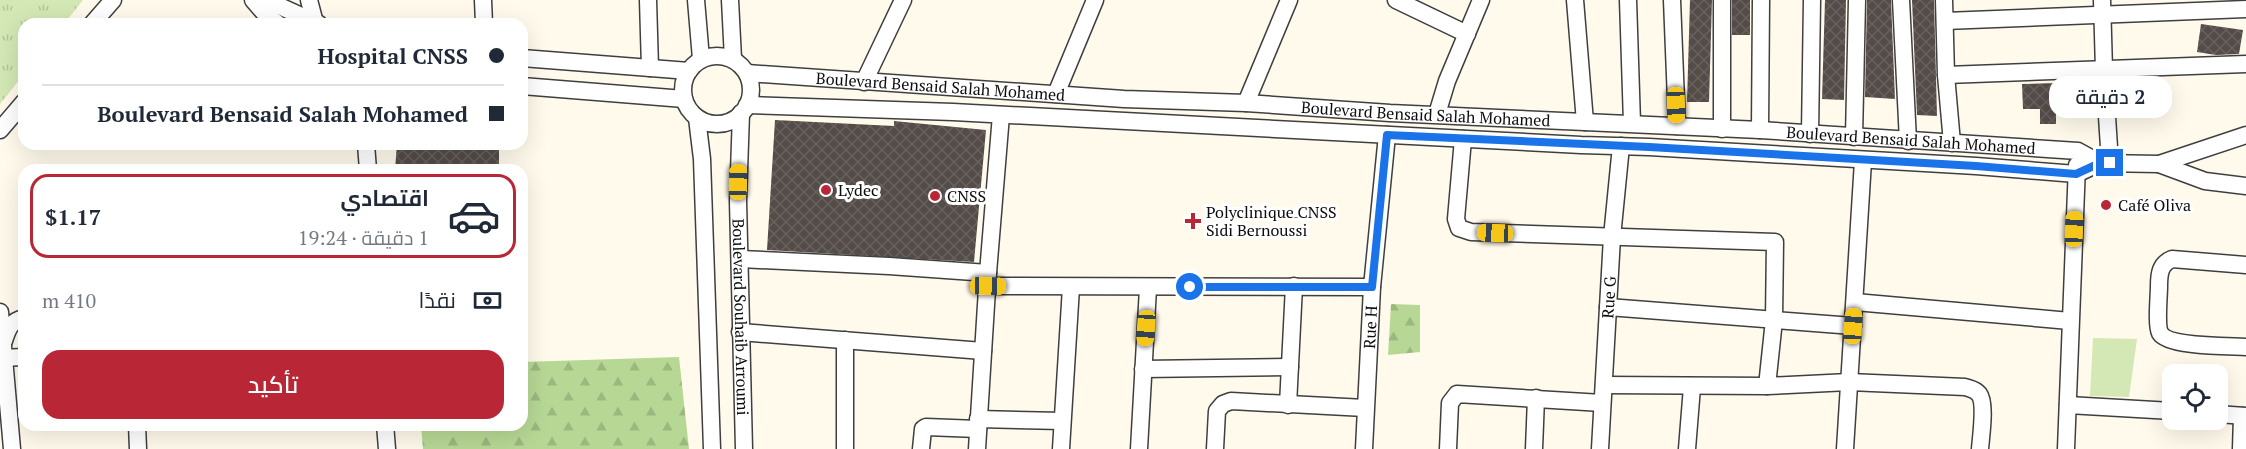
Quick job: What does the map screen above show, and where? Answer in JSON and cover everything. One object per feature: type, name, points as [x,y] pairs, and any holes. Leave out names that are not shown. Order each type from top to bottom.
[{"type":"street","points":[[97,18],[113,0]]},
{"type":"street","points":[[253,0],[270,18]]},
{"type":"street","points":[[266,0],[306,18]]},
{"type":"street","points":[[309,0],[315,18]]},
{"type":"street","points":[[483,0],[484,18]]},
{"type":"street","points":[[648,0],[650,68]]},
{"type":"street","points":[[696,0],[701,59]]},
{"type":"street","points":[[730,0],[733,59]]},
{"type":"street","points":[[864,82],[903,0]]},
{"type":"street","points":[[1056,94],[1095,0]]},
{"type":"street","points":[[1246,102],[1289,0]]},
{"type":"street","points":[[1396,0],[1467,34]]},
{"type":"street","points":[[1437,114],[1447,81],[1480,0]]},
{"type":"street","points":[[1575,0],[1585,122]]},
{"type":"street","points":[[1628,0],[1632,123]]},
{"type":"street","points":[[1672,0],[1677,126]]},
{"type":"street","points":[[1722,0],[1722,129]]},
{"type":"street","points":[[1760,130],[1761,0]]},
{"type":"street","points":[[1810,134],[1812,0]]},
{"type":"street","points":[[1854,137],[1857,0]]},
{"type":"street","points":[[1901,0],[1908,141]]},
{"type":"street","points":[[1944,0],[1946,75],[1952,143]]},
{"type":"street","points":[[1944,21],[2102,7],[2246,9]]},
{"type":"street","points":[[2102,7],[2105,163]]},
{"type":"street","points":[[717,55],[733,59],[747,73],[751,89],[744,109],[728,122],[720,124],[712,124],[697,118],[684,99],[683,87],[689,71],[701,59],[717,55]]},
{"type":"street","points":[[528,58],[689,71]]},
{"type":"street","points":[[1946,75],[2246,64]]},
{"type":"street","name":"Boulevard Bensaid Salah Mohamed","points":[[747,73],[1124,99],[1246,102],[1760,130],[2078,152],[2105,163],[2159,164],[2246,135]]},
{"type":"street","points":[[528,86],[684,99]]},
{"type":"street","points":[[0,130],[18,109]]},
{"type":"street","name":"Boulevard Bensaid Salah Mohamed","points":[[744,109],[1001,115],[1621,146],[1976,166],[2076,174],[2105,163]]},
{"type":"street","name":"Boulevard Souhaib Arroumi","points":[[744,109],[738,201],[744,449]]},
{"type":"street","points":[[977,449],[1001,115]]},
{"type":"street","name":"Boulevard Souhaib Arroumi","points":[[697,118],[702,159],[712,449]]},
{"type":"street","name":"Rue H","points":[[1364,449],[1372,287],[1387,135]]},
{"type":"street","points":[[1463,139],[1456,219],[1460,228],[1471,232],[1775,242],[1774,320],[1767,386]]},
{"type":"street","name":"Rue G","points":[[1600,449],[1612,237],[1621,146]]},
{"type":"street","points":[[2066,449],[2078,152]]},
{"type":"street","points":[[1845,449],[1863,161]]},
{"type":"street","points":[[2159,164],[2205,181],[2246,186]]},
{"type":"street","points":[[740,259],[889,266],[1071,287],[1372,287]]},
{"type":"street","points":[[2246,265],[2172,259],[2167,261],[2160,270],[2158,328],[2164,336],[2175,341],[2246,347]]},
{"type":"street","points":[[1288,405],[1294,286]]},
{"type":"street","points":[[1061,449],[1071,287]]},
{"type":"street","points":[[1139,449],[1149,288]]},
{"type":"street","points":[[1854,302],[2070,321]]},
{"type":"street","points":[[1608,307],[1853,326]]},
{"type":"street","points":[[0,312],[12,449]]},
{"type":"street","points":[[3,352],[9,327],[18,319]]},
{"type":"street","points":[[740,332],[983,351]]},
{"type":"street","points":[[845,340],[845,449]]},
{"type":"street","points":[[3,352],[18,356]]},
{"type":"street","points":[[1143,369],[1290,367]]},
{"type":"street","points":[[1604,384],[1692,387],[1849,382],[1974,389],[1981,397],[1983,407],[1980,449]]},
{"type":"street","points":[[1687,449],[1692,387]]},
{"type":"street","points":[[1448,449],[1450,403],[1457,394],[1602,403]]},
{"type":"street","points":[[1534,449],[1536,398]]},
{"type":"street","points":[[1215,449],[1217,411],[1223,404],[1231,401],[1365,408]]},
{"type":"street","points":[[2068,405],[2162,410]]},
{"type":"street","points":[[2228,415],[2244,416],[2241,449]]},
{"type":"street","points":[[921,449],[923,429],[926,427],[1062,421]]},
{"type":"street","points":[[137,431],[138,449]]},
{"type":"street","points":[[386,431],[387,449]]},
{"type":"green space","points":[[0,0],[83,0],[69,18],[18,18],[18,82],[0,104]]},
{"type":"green space","points":[[1391,304],[1420,305],[1420,352],[1388,355]]},
{"type":"green space","points":[[2093,338],[2137,339],[2129,397],[2090,396]]},
{"type":"green space","points":[[679,357],[689,449],[423,449],[422,431],[528,431],[528,362]]},
{"type":"building","points":[[1690,0],[1712,0],[1709,102],[1687,102]]},
{"type":"building","points":[[1732,0],[1750,0],[1750,35],[1732,35]]},
{"type":"building","points":[[1825,0],[1846,0],[1844,100],[1822,99]]},
{"type":"building","points":[[1867,0],[1891,0],[1895,99],[1865,97]]},
{"type":"building","points":[[1912,0],[1934,0],[1937,116],[1917,115]]},
{"type":"building","points":[[2201,24],[2243,30],[2239,54],[2216,55],[2197,52]]},
{"type":"building","points":[[2056,83],[2056,124],[2040,124],[2040,109],[2023,109],[2022,84]]},
{"type":"building","points":[[775,120],[894,126],[894,121],[986,130],[974,262],[767,250]]},
{"type":"building","points":[[397,150],[499,150],[499,164],[395,164]]},
{"type":"place","name":"Lydec","points":[[826,190]]},
{"type":"place","name":"CNSS","points":[[935,196]]},
{"type":"place","name":"Café Oliva","points":[[2106,205]]},
{"type":"place","name":"Polyclinique ِCNSS Sidi Bernoussi","points":[[1193,221]]},
{"type":"route","points":[[1190,287],[1372,287],[1387,135],[1649,147],[2076,174],[2100,163],[2110,163]]}]
